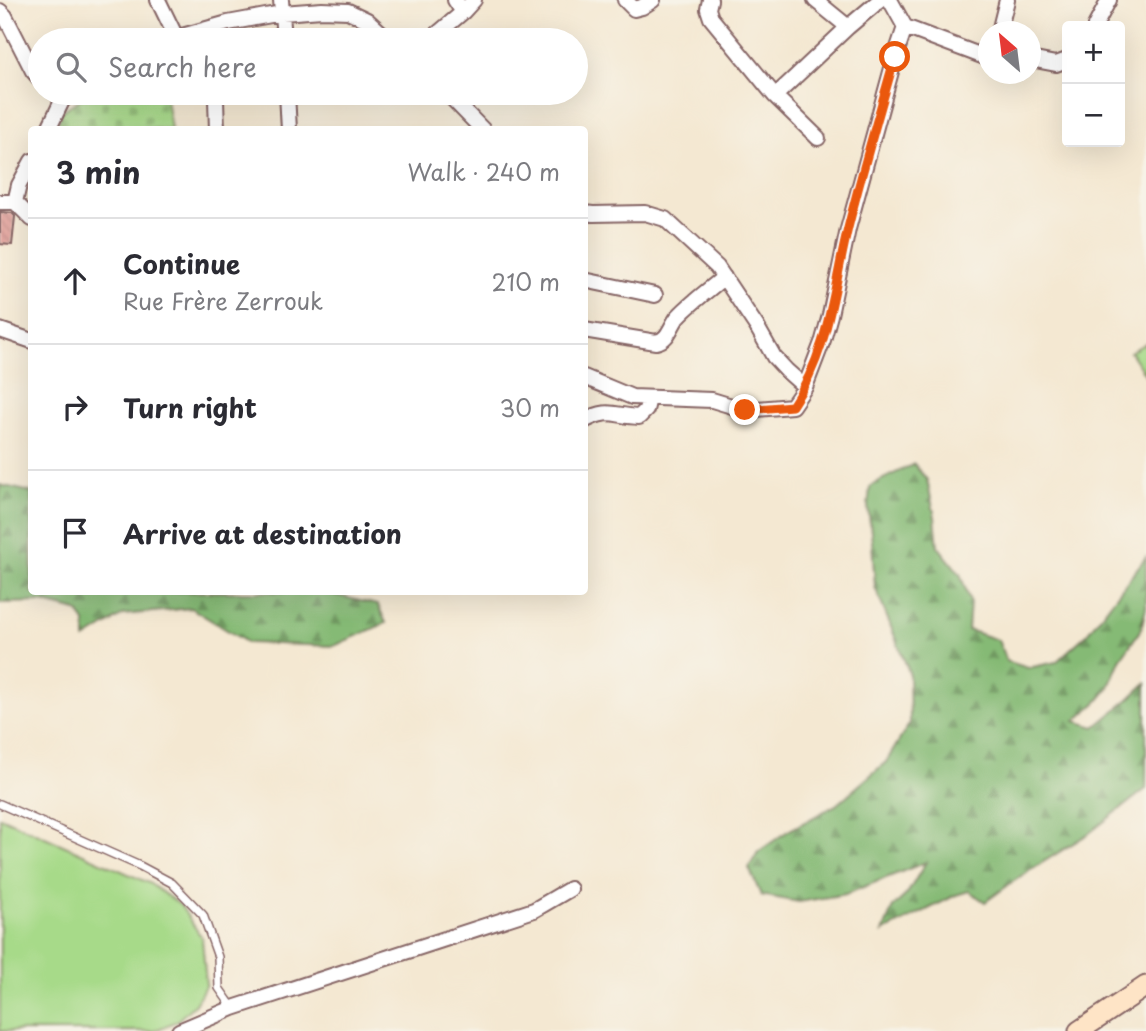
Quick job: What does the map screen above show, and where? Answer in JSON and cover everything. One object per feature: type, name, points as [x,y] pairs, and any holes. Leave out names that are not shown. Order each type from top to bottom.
[{"type":"main road","points":[[1079,1031],[1146,986]]},
{"type":"street","points":[[158,0],[168,28]]},
{"type":"street","points":[[440,28],[459,6],[474,0]]},
{"type":"street","points":[[625,0],[634,9],[653,0]]},
{"type":"street","points":[[710,0],[708,9],[712,18],[775,96],[817,138]]},
{"type":"street","points":[[814,0],[848,27]]},
{"type":"street","points":[[775,96],[880,0]]},
{"type":"street","points":[[890,0],[905,27],[978,54]]},
{"type":"street","points":[[1002,21],[1007,0]]},
{"type":"street","points":[[1098,21],[1109,0]]},
{"type":"street","points":[[216,28],[281,6],[348,11],[367,20],[376,28]]},
{"type":"street","points":[[281,6],[283,28]]},
{"type":"street","points":[[0,11],[28,61]]},
{"type":"street","points":[[588,379],[632,397],[712,400],[745,410],[792,406],[806,387],[817,359],[830,315],[848,229],[905,27]]},
{"type":"street","points":[[1041,61],[1056,64],[1062,62]]},
{"type":"street","points":[[50,126],[58,105]]},
{"type":"street","points":[[216,105],[217,126]]},
{"type":"street","points":[[288,105],[289,126]]},
{"type":"street","points":[[459,105],[479,126]]},
{"type":"street","points":[[28,168],[7,202],[28,216]]},
{"type":"street","points":[[588,213],[645,213],[665,219],[717,267],[774,357],[806,387]]},
{"type":"street","points":[[588,331],[662,341],[678,318],[724,277]]},
{"type":"street","points":[[588,281],[655,295]]},
{"type":"street","points":[[0,330],[28,340]]},
{"type":"street","points":[[588,419],[608,412],[639,417],[646,410],[649,398]]},
{"type":"street","points":[[179,1031],[233,1008],[534,910],[570,889]]},
{"type":"lane","points":[[0,804],[172,883],[203,915],[218,957],[219,988],[233,1008]]},
{"type":"green space","points":[[71,105],[167,105],[170,126],[56,126],[62,111]]},
{"type":"green space","points":[[1146,343],[1146,376],[1130,352]]},
{"type":"green space","points":[[914,464],[927,480],[938,546],[960,574],[970,601],[968,630],[998,640],[1006,661],[1028,668],[1056,662],[1087,634],[1146,557],[1146,607],[1141,629],[1120,660],[1108,689],[1075,721],[1095,727],[1146,683],[1146,789],[1088,834],[985,902],[969,891],[883,932],[893,907],[907,894],[926,862],[846,894],[799,902],[761,895],[749,868],[758,852],[788,831],[836,805],[886,762],[910,723],[909,672],[875,587],[868,507],[870,487]]},
{"type":"green space","points":[[0,485],[28,491],[28,595],[336,595],[378,605],[386,623],[334,646],[248,643],[191,608],[123,615],[85,639],[85,622],[77,611],[41,602],[0,603]]},
{"type":"green space","points":[[0,817],[149,883],[180,905],[202,938],[206,984],[196,1003],[177,1021],[154,1031],[0,1031]]},
{"type":"building","points":[[0,212],[12,213],[15,216],[12,245],[0,244]]},
{"type":"route","points":[[745,410],[792,406],[806,387],[830,315],[848,229],[895,57]]}]
